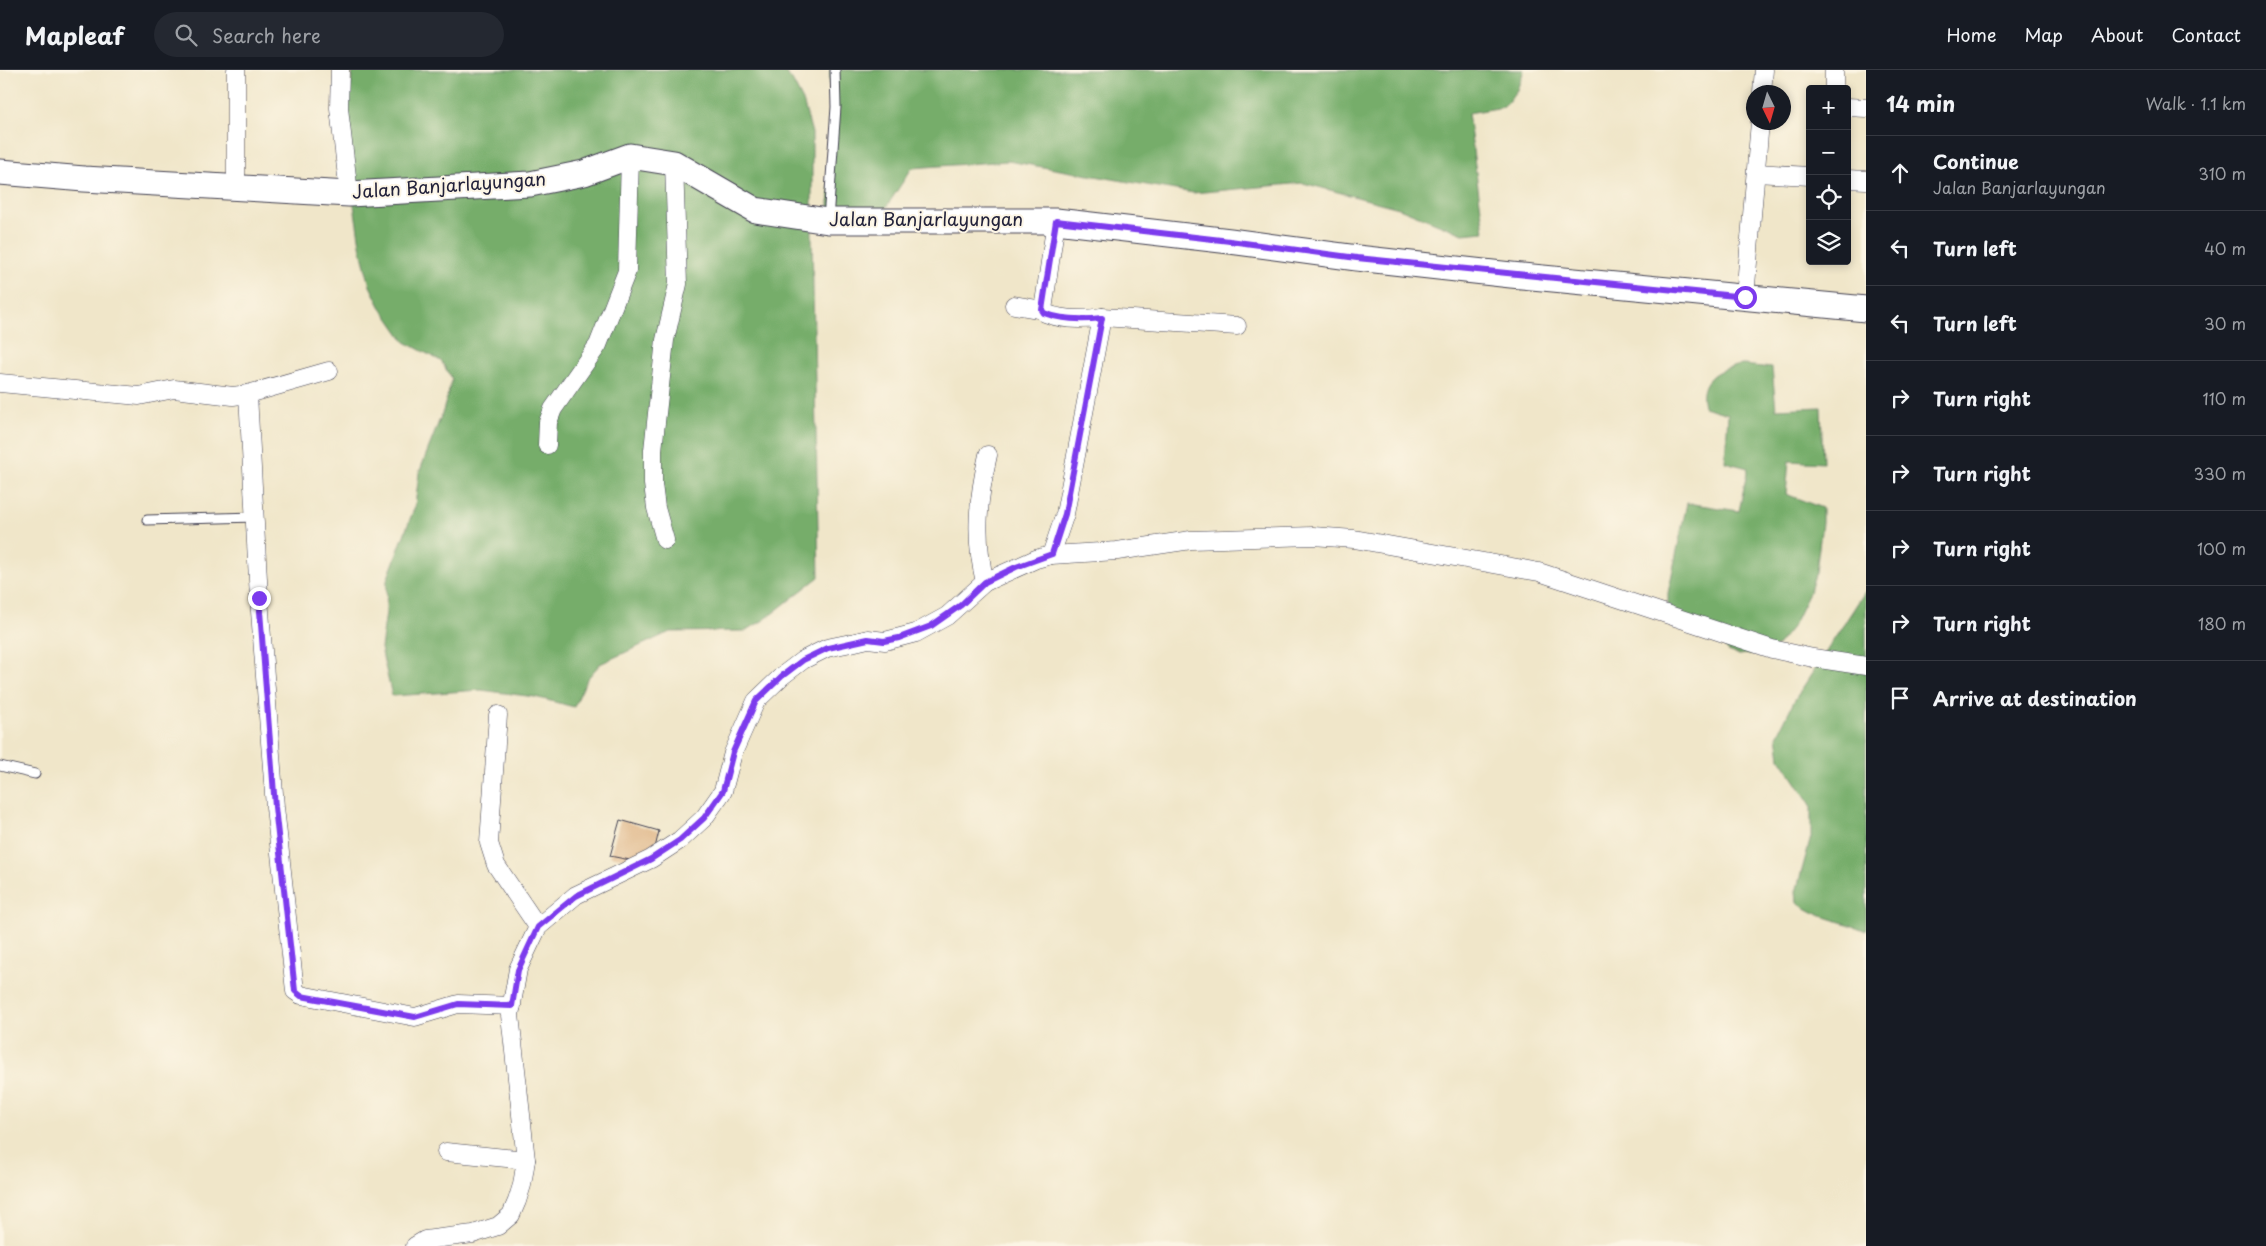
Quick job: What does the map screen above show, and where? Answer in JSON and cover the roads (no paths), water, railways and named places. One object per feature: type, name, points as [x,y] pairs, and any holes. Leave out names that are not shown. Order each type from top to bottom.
[{"type":"street","points":[[236,70],[236,188]]},
{"type":"street","points":[[340,70],[339,108],[349,194]]},
{"type":"street","points":[[1763,85],[1764,70]]},
{"type":"street","points":[[1834,70],[1834,85]]},
{"type":"street","points":[[1851,107],[1866,108]]},
{"type":"street","points":[[1745,297],[1759,130]]},
{"type":"street","points":[[547,444],[548,422],[553,409],[598,345],[627,271],[630,156]]},
{"type":"street","name":"Jalan Banjarlayungan","points":[[0,172],[349,194],[530,184],[584,173],[630,156],[674,163],[755,210],[828,220],[1056,221],[1230,241],[1376,261],[1866,309]]},
{"type":"street","points":[[666,540],[656,508],[653,484],[653,450],[665,340],[678,284],[674,163]]},
{"type":"street","points":[[1756,173],[1806,176]]},
{"type":"street","points":[[1851,179],[1866,180]]},
{"type":"street","points":[[1042,310],[1056,221]]},
{"type":"street","points":[[1014,305],[1042,310],[1044,313],[1053,316],[1080,319],[1102,318],[1238,326]]},
{"type":"street","points":[[1052,554],[1065,514],[1102,318]]},
{"type":"street","points":[[0,383],[139,396],[174,390],[226,396],[248,394],[329,371]]},
{"type":"street","points":[[248,394],[254,517],[275,807],[295,991],[301,996],[415,1017],[458,1004],[512,1006]]},
{"type":"street","points":[[985,582],[981,567],[978,514],[979,491],[988,455]]},
{"type":"street","points":[[415,1246],[425,1240],[473,1234],[498,1226],[511,1215],[517,1201],[526,1160],[510,1015],[518,970],[538,927],[576,896],[651,859],[680,840],[704,818],[723,791],[733,752],[756,701],[796,665],[828,648],[868,639],[884,641],[924,630],[961,605],[985,582],[1016,567],[1052,554],[1116,551],[1191,540],[1314,536],[1354,539],[1539,572],[1772,649],[1813,658],[1866,666]]},
{"type":"street","points":[[498,715],[489,843],[496,865],[538,927]]},
{"type":"street","points":[[446,1152],[526,1160]]},
{"type":"lane","points":[[828,220],[836,107],[835,70]]},
{"type":"lane","points":[[147,520],[254,517]]},
{"type":"lane","points":[[0,766],[35,774]]}]
